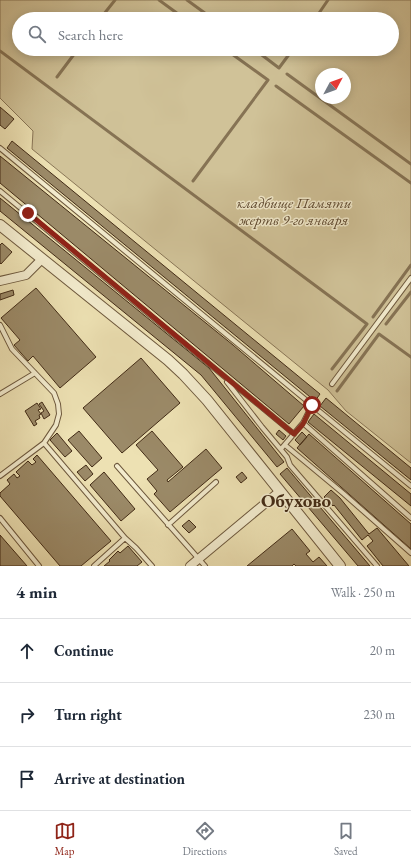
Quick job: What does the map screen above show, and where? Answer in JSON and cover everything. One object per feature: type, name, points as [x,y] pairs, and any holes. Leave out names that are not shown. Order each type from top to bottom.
[{"type":"street","points":[[0,225],[183,374],[207,400],[340,566]]},
{"type":"street","points":[[0,281],[26,274],[42,259]]},
{"type":"street","points":[[190,566],[280,491]]},
{"type":"lane","points":[[0,148],[312,405],[303,424],[281,450]]},
{"type":"lane","points":[[0,190],[294,434]]},
{"type":"lane","points":[[332,384],[411,278]]},
{"type":"lane","points":[[0,325],[12,349],[54,393],[58,404],[59,414],[56,425],[44,443],[0,476]]},
{"type":"lane","points":[[0,394],[35,373]]},
{"type":"lane","points":[[222,375],[287,456],[290,465],[376,566]]},
{"type":"lane","points":[[319,411],[411,486]]},
{"type":"lane","points":[[303,424],[411,518]]},
{"type":"lane","points":[[44,443],[125,538],[152,566]]},
{"type":"lane","points":[[285,445],[411,553]]},
{"type":"lane","points":[[116,466],[204,566]]},
{"type":"lane","points":[[168,525],[216,482]]},
{"type":"lane","points":[[0,518],[39,566]]},
{"type":"lane","points":[[94,566],[125,538]]},
{"type":"green space","name":"кладбище Памяти жертв 9-го января","points":[[0,0],[411,0],[411,463],[346,411],[328,390],[32,149],[33,131],[0,98]]},
{"type":"building","points":[[0,107],[14,119],[5,129],[0,125]]},
{"type":"building","points":[[12,141],[320,394],[315,401],[7,148]]},
{"type":"building","points":[[0,156],[233,345],[304,406],[289,424],[0,183]]},
{"type":"building","points":[[0,198],[209,368],[284,462],[277,467],[201,375],[0,211]]},
{"type":"building","points":[[2,243],[12,252],[1,264],[0,245]]},
{"type":"building","points":[[36,288],[96,357],[60,388],[33,356],[28,361],[14,345],[20,340],[1,318]]},
{"type":"building","points":[[13,290],[14,295],[0,300],[0,294]]},
{"type":"building","points":[[141,358],[180,403],[122,453],[83,408]]},
{"type":"building","points":[[326,398],[411,468],[411,480],[320,406]]},
{"type":"building","points":[[42,402],[50,415],[44,419],[41,413],[44,411],[39,404]]},
{"type":"building","points":[[37,403],[41,409],[38,410],[41,414],[39,415],[40,418],[35,421],[37,424],[34,426],[25,411]]},
{"type":"building","points":[[314,414],[411,494],[411,506],[308,422]]},
{"type":"building","points":[[279,430],[286,436],[283,440],[276,434]]},
{"type":"building","points":[[79,431],[102,458],[92,467],[68,440]]},
{"type":"building","points":[[152,431],[183,467],[167,480],[168,482],[206,449],[222,468],[170,512],[154,494],[157,491],[147,479],[158,470],[136,445]]},
{"type":"building","points":[[302,432],[307,437],[300,445],[295,440]]},
{"type":"building","points":[[57,433],[72,451],[65,457],[50,440]]},
{"type":"building","points":[[309,434],[411,524],[411,549],[297,448]]},
{"type":"building","points":[[37,455],[111,541],[81,566],[60,566],[0,496],[0,493],[10,484],[7,480],[14,474],[17,478],[20,476],[16,472],[28,461],[32,465],[36,462],[33,459]]},
{"type":"building","points":[[86,465],[93,474],[85,481],[77,472]]},
{"type":"building","points":[[287,468],[370,566],[358,566],[280,474]]},
{"type":"building","points":[[104,472],[135,509],[121,521],[90,485]]},
{"type":"building","points":[[242,472],[247,478],[241,483],[236,477]]},
{"type":"building","points":[[331,490],[340,498],[369,534],[377,528],[409,566],[383,566],[367,546],[373,541],[368,535],[362,540],[334,505],[333,506],[324,497]]},
{"type":"building","points":[[189,520],[196,527],[189,533],[182,526]]},
{"type":"building","points":[[292,529],[310,551],[306,554],[313,562],[319,557],[327,566],[296,566],[294,564],[292,566],[247,566]]},
{"type":"building","points":[[0,535],[27,566],[0,566]]},
{"type":"building","points":[[128,546],[142,562],[137,566],[104,566],[118,551],[120,553]]},
{"type":"waterway","points":[[106,12],[115,0]]},
{"type":"waterway","points":[[159,0],[175,12]]},
{"type":"waterway","points":[[187,0],[203,12]]},
{"type":"waterway","points":[[320,12],[328,0]]},
{"type":"waterway","points":[[0,51],[367,324],[332,369]]},
{"type":"waterway","points":[[57,77],[73,56]]},
{"type":"waterway","points":[[193,181],[268,80],[235,56]]},
{"type":"waterway","points":[[263,56],[279,68],[288,56]]},
{"type":"waterway","points":[[287,74],[411,164]]},
{"type":"waterway","points":[[276,86],[411,183]]},
{"type":"waterway","points":[[373,317],[411,265]]},
{"type":"waterway","points":[[386,324],[411,292]]},
{"type":"waterway","points":[[337,391],[379,334],[411,357]]},
{"type":"district","name":"Обухово","points":[[296,500]]},
{"type":"route","points":[[28,213],[294,434],[303,424],[312,405]]}]
